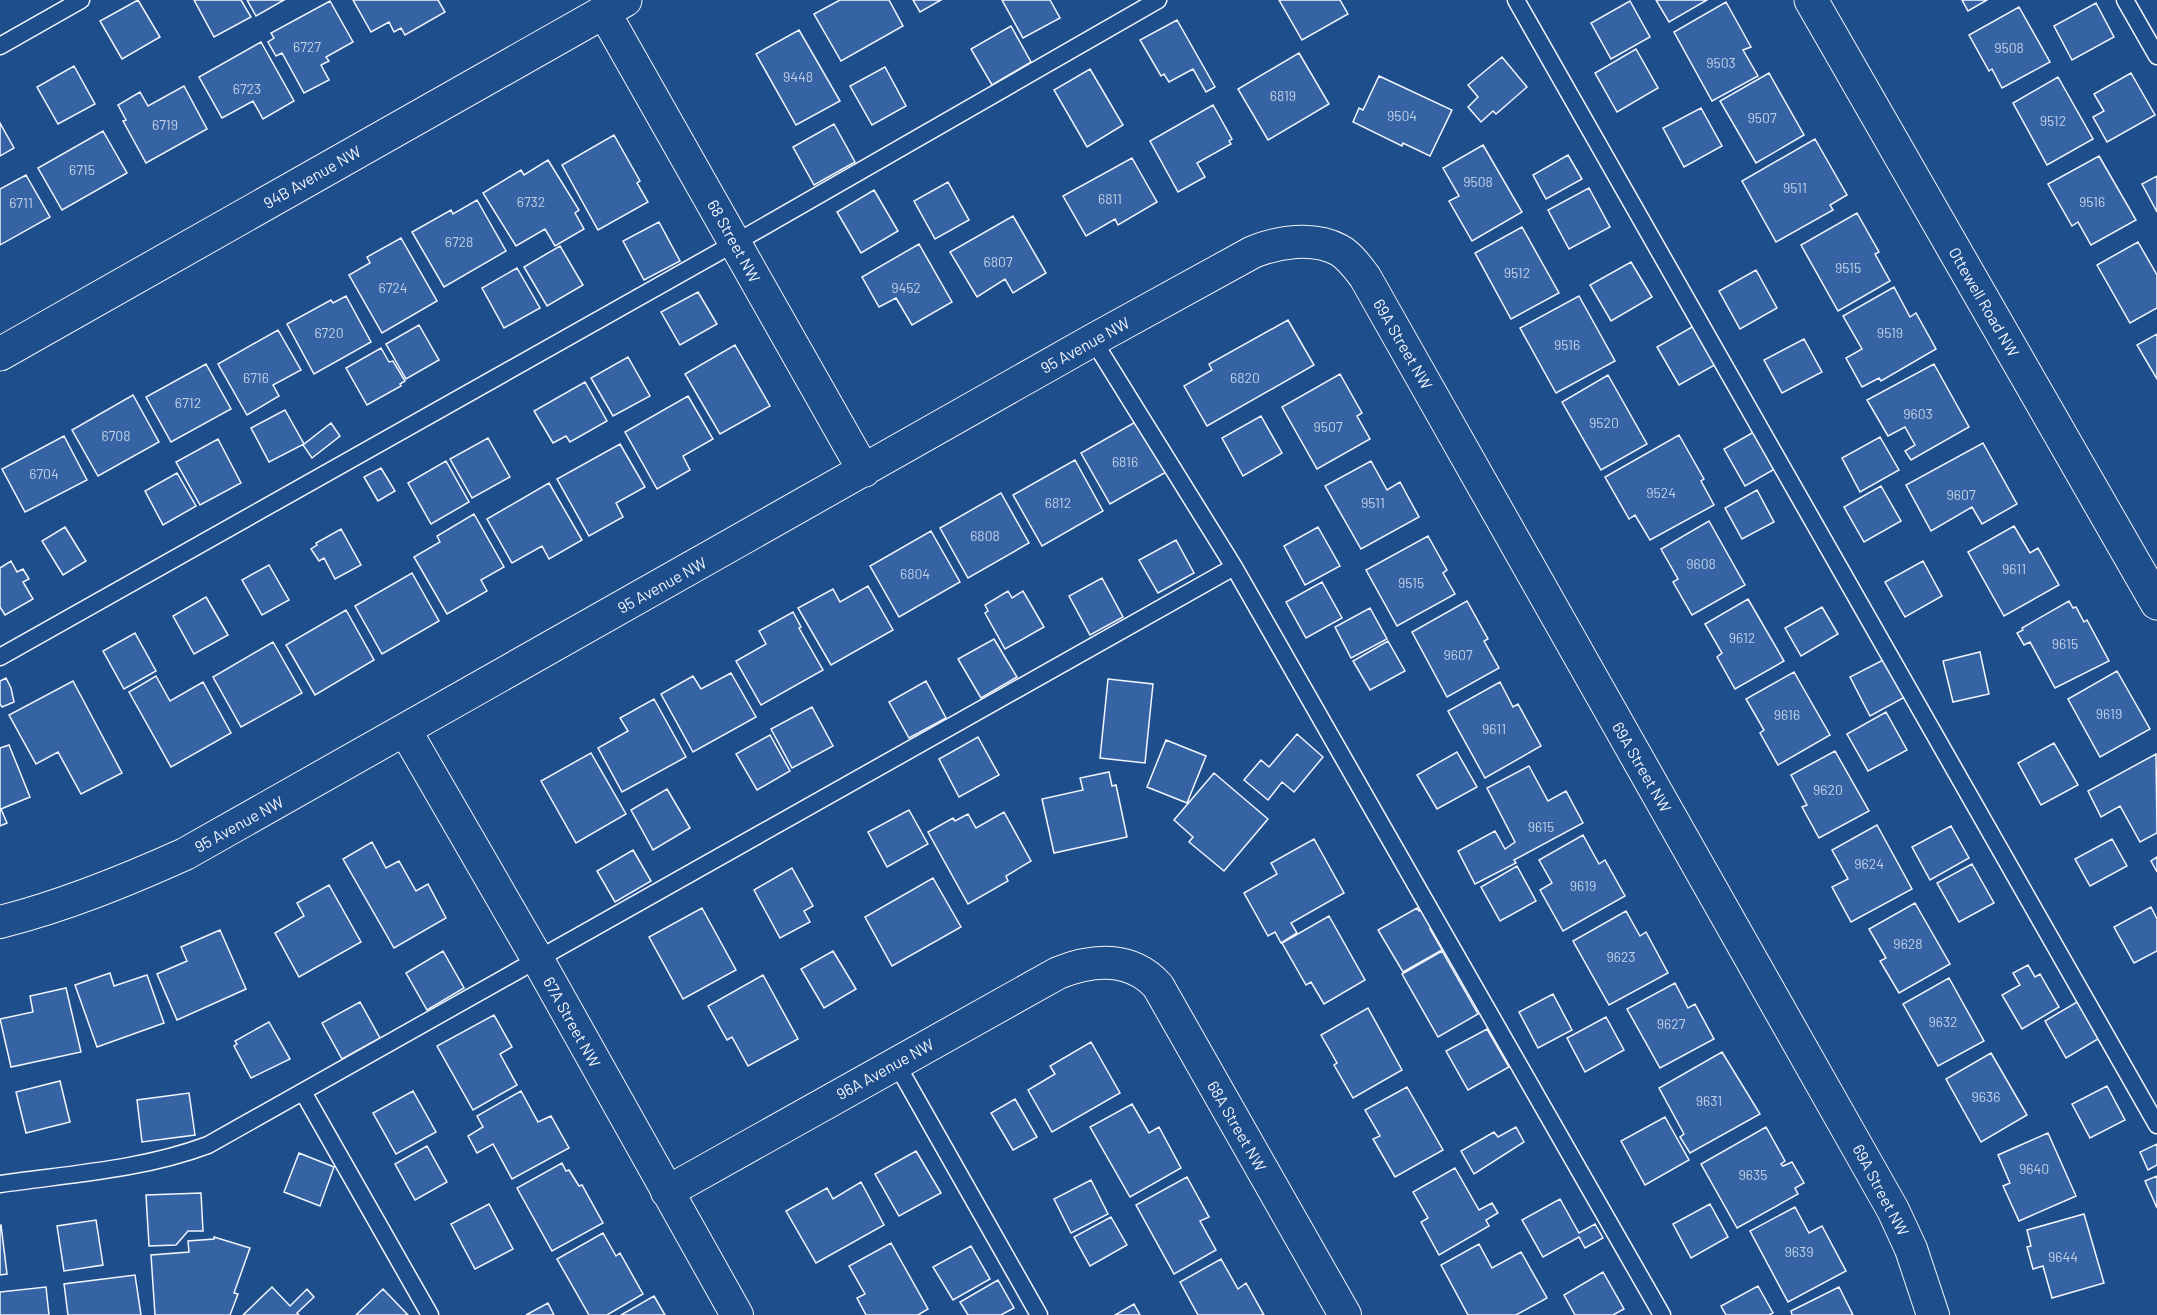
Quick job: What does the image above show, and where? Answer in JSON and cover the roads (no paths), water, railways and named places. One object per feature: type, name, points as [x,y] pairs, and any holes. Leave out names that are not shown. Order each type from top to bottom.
[{"type":"street","name":"Ottewell Road NW","points":[[1811,0],[2157,603]]},
{"type":"street","name":"68 Street NW","points":[[615,6],[735,243],[864,471]]},
{"type":"street","name":"94B Avenue NW","points":[[0,354],[615,6]]},
{"type":"street","name":"95 Avenue NW","points":[[0,921],[67,902],[185,854],[1093,340],[1253,252],[1270,245],[1296,242],[1319,243]]},
{"type":"street","name":"69A Street NW","points":[[1319,243],[1339,250],[1365,277],[1893,1210],[1911,1249],[1933,1315]]},
{"type":"street","name":"67A Street NW","points":[[405,730],[538,960],[737,1315]]},
{"type":"street","name":"96A Avenue NW","points":[[667,1192],[1058,973],[1091,963],[1108,963]]},
{"type":"street","name":"68A Street NW","points":[[1108,963],[1128,966],[1146,974],[1158,986],[1345,1315]]},
{"type":"lane","points":[[0,46],[81,0]]},
{"type":"lane","points":[[0,657],[735,243],[1158,0]]},
{"type":"lane","points":[[1516,0],[2157,1125]]},
{"type":"lane","points":[[2125,0],[2152,37],[2157,56]]},
{"type":"lane","points":[[1093,340],[1234,567],[1662,1315]]},
{"type":"lane","points":[[0,1184],[130,1166],[179,1156],[208,1145],[1234,567]]},
{"type":"lane","points":[[896,1063],[1039,1315]]},
{"type":"lane","points":[[303,1092],[430,1315]]}]
